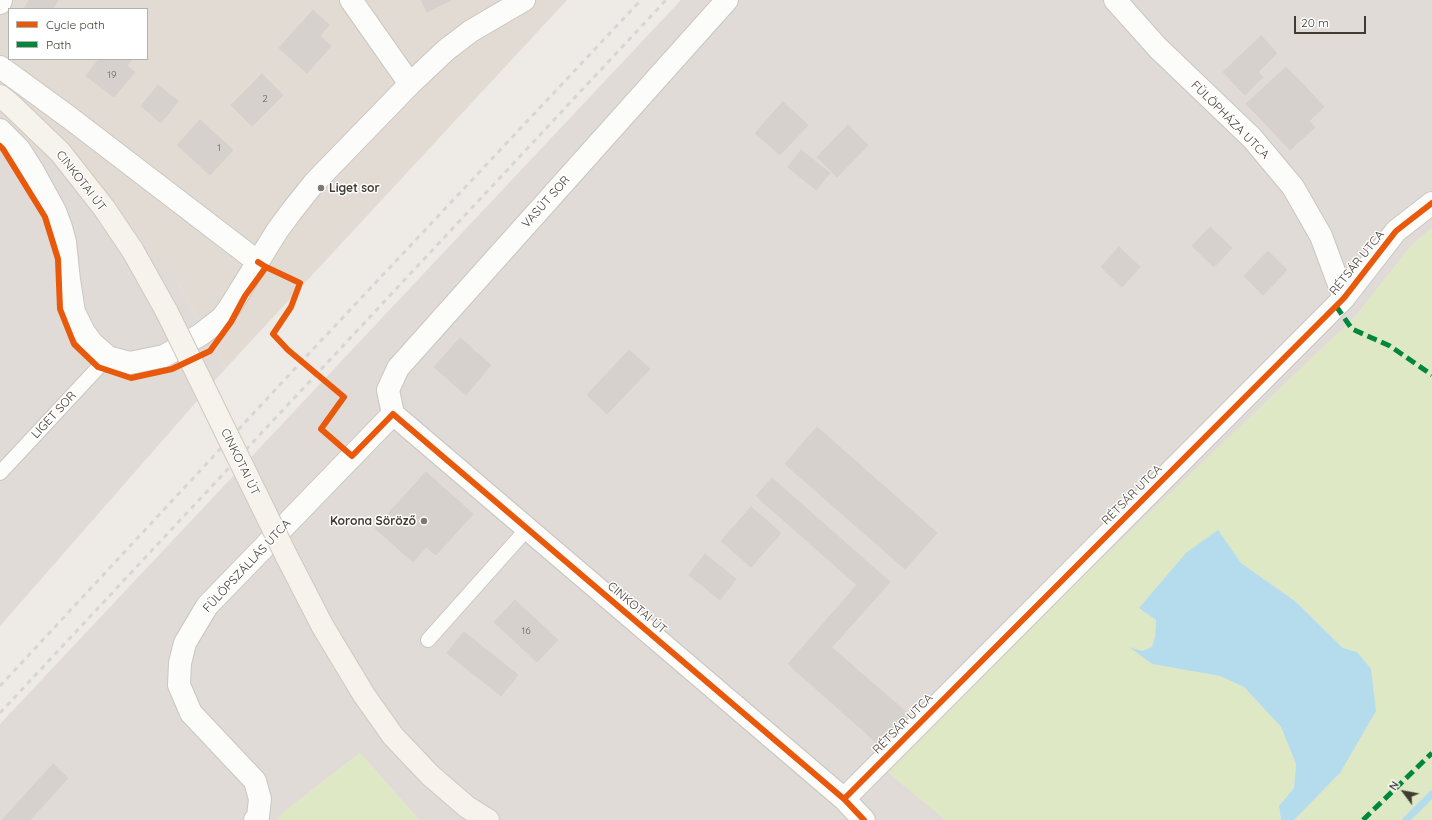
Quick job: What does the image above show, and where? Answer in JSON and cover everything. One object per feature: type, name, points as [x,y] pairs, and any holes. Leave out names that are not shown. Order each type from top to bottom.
[{"type":"main road","name":"CINKOTAI ÚT","points":[[0,96],[9,102],[60,152],[104,208],[133,251],[168,312],[286,555],[328,634],[364,695],[393,736],[430,775],[467,807],[488,820]]},
{"type":"street","points":[[351,0],[410,84]]},
{"type":"street","points":[[0,130],[18,149],[33,171],[61,227],[74,312],[84,332],[108,357],[130,363],[164,356],[200,335],[222,318],[291,212],[314,183],[410,84],[446,50],[471,31],[524,0]]},
{"type":"street","name":"VASÚT SOR","points":[[393,414],[388,390],[398,368],[727,0]]},
{"type":"street","name":"FÜLÖPHÁZA UTCA","points":[[1115,0],[1158,48],[1252,138],[1293,187],[1321,236],[1344,298]]},
{"type":"street","points":[[0,67],[70,118],[258,262]]},
{"type":"street","name":"RÉTSÁR UTCA","points":[[844,799],[1344,298],[1396,231],[1432,203]]},
{"type":"street","name":"CINKOTAI ÚT","points":[[393,414],[844,799],[864,820]]},
{"type":"street","name":"FÜLÖPSZÁLLÁS UTCA","points":[[255,820],[258,817],[260,799],[255,781],[191,713],[179,685],[180,663],[185,643],[207,606],[393,414]]},
{"type":"lane","name":"LIGET SOR","points":[[0,473],[108,357]]},
{"type":"lane","points":[[428,640],[527,529]]},
{"type":"shaded area","points":[[0,0],[567,0],[226,368],[178,283],[0,124]]},
{"type":"shaded area","points":[[681,0],[1432,0],[1432,228],[1411,246],[1356,316],[883,768],[946,820],[419,820],[360,753],[285,811],[277,820],[0,820],[0,724]]},
{"type":"shaded area","points":[[0,124],[116,206],[178,283],[226,368],[0,626]]},
{"type":"green space","points":[[1432,228],[1432,820],[1294,820],[1340,773],[1357,652],[1343,648],[1295,601],[1241,563],[1218,531],[1140,608],[1156,620],[1155,636],[1152,647],[1142,651],[1131,648],[1152,664],[1220,676],[1244,687],[1281,727],[1296,764],[1294,788],[1279,806],[1281,820],[946,820],[883,768],[1356,316],[1411,246]]},
{"type":"green space","points":[[360,753],[419,820],[277,820],[285,811]]},
{"type":"water","points":[[1218,530],[1241,563],[1295,601],[1343,648],[1357,652],[1371,669],[1376,711],[1340,773],[1294,820],[1281,820],[1279,806],[1294,788],[1296,764],[1281,727],[1244,687],[1220,676],[1152,664],[1129,647],[1142,651],[1152,647],[1155,636],[1156,620],[1139,608],[1186,553]]},
{"type":"building","points":[[29,0],[58,0],[54,8],[25,8]]},
{"type":"building","points":[[421,0],[451,0],[427,12]]},
{"type":"building","points":[[313,10],[329,25],[320,36],[331,46],[307,73],[279,48]]},
{"type":"building","points":[[1261,36],[1277,53],[1258,72],[1263,77],[1245,95],[1223,72]]},
{"type":"building","points":[[98,60],[131,60],[127,66],[135,72],[114,97],[86,76]]},
{"type":"building","points":[[1286,67],[1299,80],[1260,118],[1246,104]]},
{"type":"building","points":[[262,74],[283,95],[252,126],[231,105]]},
{"type":"building","points":[[1299,80],[1324,107],[1309,121],[1315,127],[1290,150],[1260,118]]},
{"type":"building","points":[[158,85],[178,101],[161,123],[141,106]]},
{"type":"building","points":[[783,102],[808,125],[780,155],[755,133]]},
{"type":"building","points":[[200,120],[233,150],[210,175],[177,145]]},
{"type":"building","points":[[848,125],[868,145],[837,177],[817,157]]},
{"type":"building","points":[[801,150],[830,173],[816,190],[788,167]]},
{"type":"building","points":[[1210,227],[1232,248],[1214,267],[1192,246]]},
{"type":"building","points":[[1119,247],[1140,267],[1122,287],[1101,267]]},
{"type":"building","points":[[1268,251],[1287,270],[1263,295],[1244,276]]},
{"type":"building","points":[[460,338],[491,365],[466,395],[434,367]]},
{"type":"building","points":[[629,350],[650,369],[607,414],[587,395]]},
{"type":"building","points":[[817,427],[937,533],[905,569],[785,464]]},
{"type":"building","name":"Korona Söröző","points":[[426,472],[473,514],[436,555],[426,547],[413,562],[375,528]]},
{"type":"building","points":[[772,478],[890,582],[832,647],[815,633],[857,585],[756,496]]},
{"type":"building","points":[[751,507],[781,533],[751,567],[721,541]]},
{"type":"building","points":[[705,554],[736,579],[720,600],[689,575]]},
{"type":"building","points":[[515,600],[558,640],[537,662],[494,622]]},
{"type":"building","points":[[464,632],[518,675],[501,696],[447,653]]},
{"type":"building","points":[[815,633],[913,718],[885,750],[788,664]]},
{"type":"building","points":[[53,764],[68,778],[30,820],[2,820]]},
{"type":"waterway","points":[[1406,820],[1432,794]]},
{"type":"railway","points":[[0,686],[302,361],[641,0]]},
{"type":"railway","points":[[0,713],[666,0]]},
{"type":"marked path","points":[[1336,306],[1352,329],[1390,346],[1432,375]]},
{"type":"marked path","points":[[1363,820],[1432,753]]},
{"type":"cycle path","points":[[0,146],[45,217],[58,259],[60,309],[74,344],[98,367],[131,378],[172,369],[210,351],[231,322],[245,296],[266,267]]},
{"type":"cycle path","points":[[844,799],[1344,298],[1396,231],[1432,203]]},
{"type":"cycle path","points":[[258,262],[300,283],[291,307],[273,334],[288,350],[344,397],[321,429],[352,456],[393,414],[844,799],[864,820]]},
{"type":"place","name":"Liget sor","points":[[321,188]]},
{"type":"place","name":"Korona Söröző","points":[[424,521]]}]
